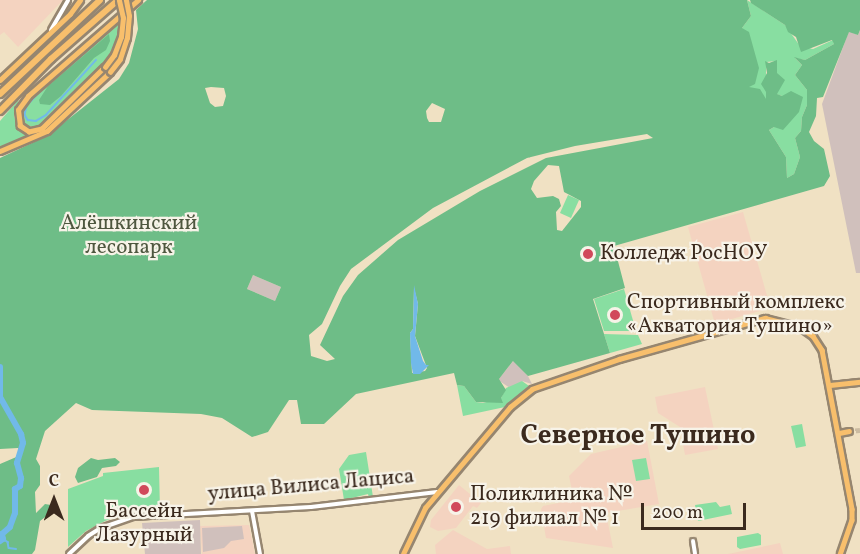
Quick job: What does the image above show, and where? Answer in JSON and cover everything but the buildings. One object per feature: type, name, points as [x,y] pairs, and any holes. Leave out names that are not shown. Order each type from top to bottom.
[{"type":"highway","points":[[0,94],[44,50],[100,0]]},
{"type":"highway","points":[[0,111],[51,60],[118,0]]},
{"type":"main road","points":[[37,134],[62,112],[114,56],[121,37],[123,18],[118,0]]},
{"type":"main road","points":[[0,151],[37,134],[110,72],[120,59],[127,38],[129,16],[126,0]]},
{"type":"main road","points":[[37,134],[26,131],[18,123],[17,114],[23,102],[138,0]]},
{"type":"main road","points":[[0,80],[79,1]]},
{"type":"main road","name":"улица Вилиса Лациса","points":[[437,492],[510,407],[532,389],[557,378],[719,329],[765,318],[800,327],[813,336],[821,346],[853,512],[840,554]]},
{"type":"main road","points":[[830,385],[860,382]]},
{"type":"main road","points":[[838,433],[849,431]]},
{"type":"main road","points":[[403,554],[421,513],[437,492]]},
{"type":"street","points":[[50,31],[68,0]]},
{"type":"street","name":"улица Вилиса Лациса","points":[[69,554],[88,536],[101,528],[133,517],[252,511],[437,492]]},
{"type":"street","points":[[252,511],[260,554]]},
{"type":"street","points":[[693,541],[695,554]]},
{"type":"shaded area","points":[[0,0],[63,0],[18,47],[4,32],[0,35]]},
{"type":"shaded area","points":[[860,30],[860,273],[856,273],[822,104],[849,31],[858,35]]},
{"type":"shaded area","points":[[743,212],[770,306],[767,309],[715,324],[688,227]]},
{"type":"shaded area","points":[[253,275],[281,287],[275,301],[247,289]]},
{"type":"shaded area","points":[[514,360],[532,384],[522,381],[513,390],[498,380]]},
{"type":"shaded area","points":[[705,387],[718,449],[685,455],[680,427],[658,413],[655,397]]},
{"type":"shaded area","points":[[647,441],[659,504],[606,513],[613,548],[546,538],[541,509],[543,506],[574,500],[569,476],[591,454]]},
{"type":"shaded area","name":"Поликлиника № 219 филиал № 1","points":[[459,485],[481,503],[477,508],[473,506],[456,528],[438,531],[430,527],[431,520]]},
{"type":"shaded area","points":[[200,520],[201,554],[145,554],[142,523]]},
{"type":"shaded area","points":[[249,525],[255,554],[202,554],[200,526]]},
{"type":"shaded area","points":[[242,526],[244,539],[231,541],[224,548],[203,552],[202,528]]},
{"type":"shaded area","points":[[453,530],[487,549],[510,546],[511,554],[436,554],[435,545]]},
{"type":"shaded area","points":[[780,543],[783,554],[728,554]]},
{"type":"green space","name":"Алёшкинский лесопарк","points":[[147,0],[747,0],[751,16],[742,28],[749,32],[759,68],[755,84],[749,87],[760,89],[766,99],[766,92],[761,84],[767,73],[765,61],[769,63],[777,60],[777,73],[785,80],[777,94],[782,96],[791,91],[803,97],[799,112],[783,130],[774,127],[769,130],[786,157],[787,178],[794,174],[800,157],[795,138],[801,131],[802,117],[807,105],[807,90],[795,75],[802,65],[794,57],[805,60],[834,44],[832,40],[801,52],[796,37],[788,32],[785,25],[751,3],[750,0],[860,0],[860,30],[858,35],[849,32],[823,97],[817,98],[816,116],[809,132],[814,141],[824,149],[830,176],[824,186],[614,246],[625,288],[593,299],[610,353],[528,376],[513,361],[499,379],[506,390],[501,398],[503,403],[476,402],[464,386],[457,385],[454,373],[356,394],[324,424],[301,424],[297,400],[289,400],[268,432],[252,437],[222,418],[201,414],[92,410],[76,403],[45,431],[36,459],[40,466],[40,485],[35,492],[36,513],[45,504],[51,505],[53,511],[40,521],[35,550],[32,554],[0,554],[0,464],[21,455],[18,448],[0,449],[0,158],[47,136],[119,79],[129,63],[138,29],[136,10]],"holes":[[[205,88],[224,88],[226,96],[223,106],[215,107],[210,103]],[[432,103],[445,109],[441,122],[429,122],[426,111]],[[647,134],[653,138],[546,158],[480,191],[398,240],[358,275],[343,296],[320,345],[335,359],[327,361],[311,356],[309,335],[322,324],[340,286],[351,269],[433,208],[527,158],[575,146]],[[548,165],[559,166],[564,192],[581,201],[581,207],[562,231],[557,230],[556,212],[561,206],[559,199],[553,196],[537,198],[531,189],[534,181]],[[253,275],[281,287],[275,301],[247,289]],[[414,288],[418,304],[415,336],[427,368],[425,371],[412,373],[410,333],[413,329]]]},
{"type":"green space","points":[[747,0],[785,25],[800,46],[813,49],[833,40],[834,44],[805,60],[795,58],[802,65],[795,75],[807,90],[807,105],[802,117],[801,131],[795,138],[800,157],[794,174],[787,178],[786,157],[769,130],[774,127],[782,96],[776,94],[777,61],[766,62],[766,101],[748,87],[742,28],[751,16]]},
{"type":"green space","points":[[131,10],[129,38],[47,121],[36,127],[25,126],[20,114],[29,97]]},
{"type":"green space","points":[[109,34],[110,41],[106,50],[94,58],[61,96],[50,105],[40,104],[39,100],[48,86]]},
{"type":"green space","points":[[19,99],[14,116],[19,130],[33,134],[48,127],[29,138],[0,148],[0,121]]},
{"type":"green space","points":[[568,195],[579,200],[571,218],[560,213]]},
{"type":"green space","name":"Спортивный комплекс «Акватория Тушино»","points":[[624,289],[636,331],[604,331],[594,299]]},
{"type":"green space","points":[[604,334],[638,335],[642,344],[610,353]]},
{"type":"green space","points":[[522,381],[529,386],[505,407],[463,416],[457,385],[464,386],[476,402],[483,403],[501,398],[506,388]]},
{"type":"green space","points":[[802,424],[806,446],[796,448],[791,426]]},
{"type":"green space","points":[[366,452],[373,497],[369,498],[368,494],[344,500],[339,469],[349,455]]},
{"type":"green space","points":[[91,458],[98,460],[115,458],[120,462],[116,466],[102,468],[97,477],[78,483],[75,477],[78,468]]},
{"type":"green space","points":[[646,458],[650,479],[636,481],[632,460]]},
{"type":"green space","points":[[159,467],[160,511],[131,512],[105,521],[86,531],[68,547],[68,489],[103,476],[103,473]]},
{"type":"green space","points":[[716,502],[720,507],[730,505],[732,514],[698,521],[695,505]]},
{"type":"green space","points":[[758,533],[761,535],[761,545],[740,549],[737,547],[737,537]]},
{"type":"water","points":[[414,285],[418,304],[415,336],[423,361],[429,365],[420,374],[413,374],[411,363],[410,333],[413,329]]},
{"type":"waterway","points":[[41,91],[27,106],[25,115],[28,120],[36,121],[46,115],[96,60]]},
{"type":"waterway","points":[[0,367],[0,397],[21,434],[23,443],[17,463],[21,478],[20,486],[15,489],[15,513],[10,527],[2,534],[3,539],[0,541]]},
{"type":"waterway","points":[[3,539],[8,542],[9,548],[16,549]]},
{"type":"tunnel","points":[[849,431],[860,430]]},
{"type":"place","name":"Колледж РосНОУ","points":[[588,254]]},
{"type":"place","name":"Спортивный комплекс «Акватория Тушино»","points":[[615,315]]},
{"type":"place","name":"Бассейн Лазурный","points":[[144,490]]},
{"type":"place","name":"Поликлиника № 219 филиал № 1","points":[[456,507]]},
{"type":"district","name":"Северное Тушино","points":[[638,437]]}]
